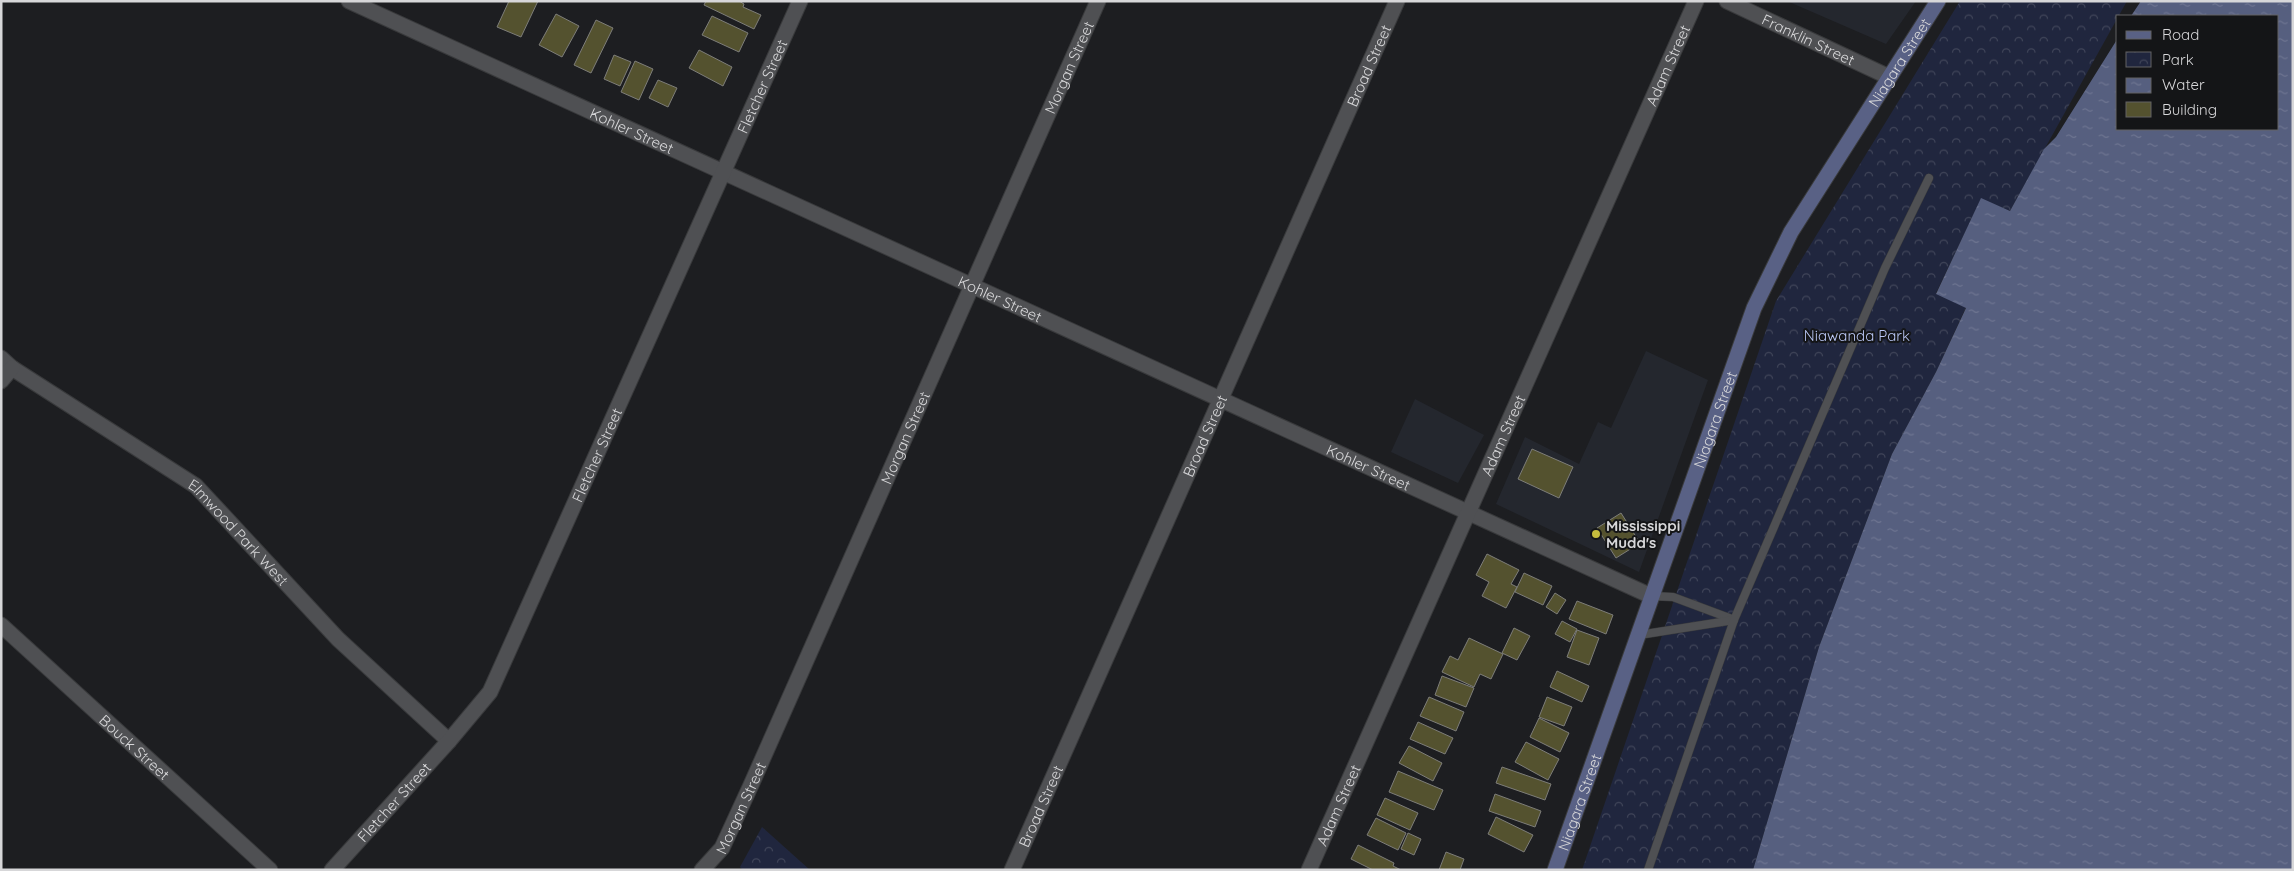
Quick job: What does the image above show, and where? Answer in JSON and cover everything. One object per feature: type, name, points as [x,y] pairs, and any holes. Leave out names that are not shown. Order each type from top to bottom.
[{"type":"main road","name":"Niagara Street","points":[[1555,870],[1754,308],[1791,232],[1938,1]]},
{"type":"street","name":"Kohler Street","points":[[349,1],[1651,596]]},
{"type":"street","name":"Fletcher Street","points":[[332,870],[449,741],[490,692],[800,1]]},
{"type":"street","name":"Morgan Street","points":[[702,870],[722,848],[1098,1]]},
{"type":"street","name":"Broad Street","points":[[1012,870],[1397,1]]},
{"type":"street","name":"Adam Street","points":[[1309,870],[1696,1]]},
{"type":"street","name":"Franklin Street","points":[[1727,1],[1889,77]]},
{"type":"street","name":"Elmwood Park West","points":[[7,363],[196,486],[338,638],[449,741]]},
{"type":"street","points":[[1,381],[7,363]]},
{"type":"street","name":"Bouck Street","points":[[1,625],[270,870]]},
{"type":"lane","points":[[1648,870],[1734,620],[1885,268],[1929,178]]},
{"type":"lane","points":[[1651,596],[1673,597],[1734,620]]},
{"type":"lane","points":[[1639,635],[1734,620]]},
{"type":"shaded area","points":[[1787,1],[1916,1],[1886,44]]},
{"type":"shaded area","points":[[1646,351],[1708,380],[1639,572],[1496,504],[1525,437],[1579,464],[1598,422],[1611,428]]},
{"type":"shaded area","points":[[1415,399],[1484,435],[1458,483],[1391,452]]},
{"type":"green space","name":"Niawanda Park","points":[[1960,1],[2127,1],[2119,15],[2116,15],[2116,21],[2010,211],[1981,199],[1936,293],[1966,307],[1936,372],[1892,454],[1819,647],[1753,870],[1582,870],[1776,301]]},
{"type":"green space","points":[[762,827],[810,870],[743,870],[740,867]]},
{"type":"water","points":[[2141,1],[2293,1],[2293,870],[1753,870],[1819,647],[1892,454],[1936,372],[1966,308],[1936,294],[1981,198],[2010,211],[2044,149],[2056,137],[2116,41],[2116,130],[2279,130],[2279,15],[2132,15]]},
{"type":"building","points":[[509,1],[538,1],[521,37],[497,27]]},
{"type":"building","points":[[706,1],[739,1],[744,4],[743,7],[761,15],[754,29],[704,5]]},
{"type":"building","points":[[556,14],[579,26],[562,57],[539,45]]},
{"type":"building","points":[[712,16],[748,33],[739,52],[702,35]]},
{"type":"building","points":[[596,20],[613,28],[591,73],[574,65]]},
{"type":"building","points":[[699,50],[732,67],[723,86],[689,68]]},
{"type":"building","points":[[614,55],[631,62],[620,86],[604,79]]},
{"type":"building","points":[[635,61],[653,69],[639,100],[621,92]]},
{"type":"building","points":[[658,80],[677,88],[668,107],[649,98]]},
{"type":"building","points":[[1532,449],[1573,467],[1559,498],[1518,479]]},
{"type":"building","points":[[1621,513],[1640,543],[1616,558],[1597,528]]},
{"type":"building","points":[[1487,554],[1519,570],[1511,584],[1517,587],[1506,608],[1482,596],[1489,582],[1476,575]]},
{"type":"building","points":[[1524,573],[1552,586],[1543,605],[1515,592]]},
{"type":"building","points":[[1555,593],[1566,600],[1557,614],[1546,607]]},
{"type":"building","points":[[1577,601],[1613,615],[1606,634],[1569,619]]},
{"type":"building","points":[[1562,621],[1577,629],[1570,642],[1555,634]]},
{"type":"building","points":[[1514,628],[1530,636],[1517,660],[1502,653]]},
{"type":"building","points":[[1577,630],[1599,638],[1589,665],[1567,657]]},
{"type":"building","points":[[1469,638],[1503,654],[1491,679],[1480,674],[1474,687],[1442,672],[1450,656],[1458,660]]},
{"type":"building","points":[[1557,671],[1589,686],[1582,702],[1550,687]]},
{"type":"building","points":[[1442,676],[1474,688],[1466,707],[1435,695]]},
{"type":"building","points":[[1429,697],[1464,712],[1456,731],[1420,716]]},
{"type":"building","points":[[1547,697],[1572,707],[1564,726],[1539,717]]},
{"type":"building","points":[[1539,718],[1569,733],[1560,752],[1530,737]]},
{"type":"building","points":[[1418,722],[1453,738],[1445,754],[1410,739]]},
{"type":"building","points":[[1526,742],[1559,759],[1548,780],[1515,762]]},
{"type":"building","points":[[1409,746],[1442,763],[1433,781],[1399,763]]},
{"type":"building","points":[[1502,767],[1551,784],[1545,800],[1496,783]]},
{"type":"building","points":[[1398,771],[1443,790],[1434,810],[1389,792]]},
{"type":"building","points":[[1495,794],[1541,811],[1535,827],[1489,811]]},
{"type":"building","points":[[1385,798],[1418,813],[1410,830],[1377,815]]},
{"type":"building","points":[[1496,817],[1533,835],[1524,852],[1488,834]]},
{"type":"building","points":[[1376,818],[1406,833],[1398,850],[1367,835]]},
{"type":"building","points":[[1408,833],[1421,839],[1414,855],[1401,849]]},
{"type":"building","points":[[1358,845],[1394,863],[1393,866],[1401,870],[1373,870],[1351,859]]},
{"type":"building","points":[[1446,852],[1464,859],[1460,870],[1439,870]]},
{"type":"place","name":"Mississippi Mudd's","points":[[1596,534]]}]
